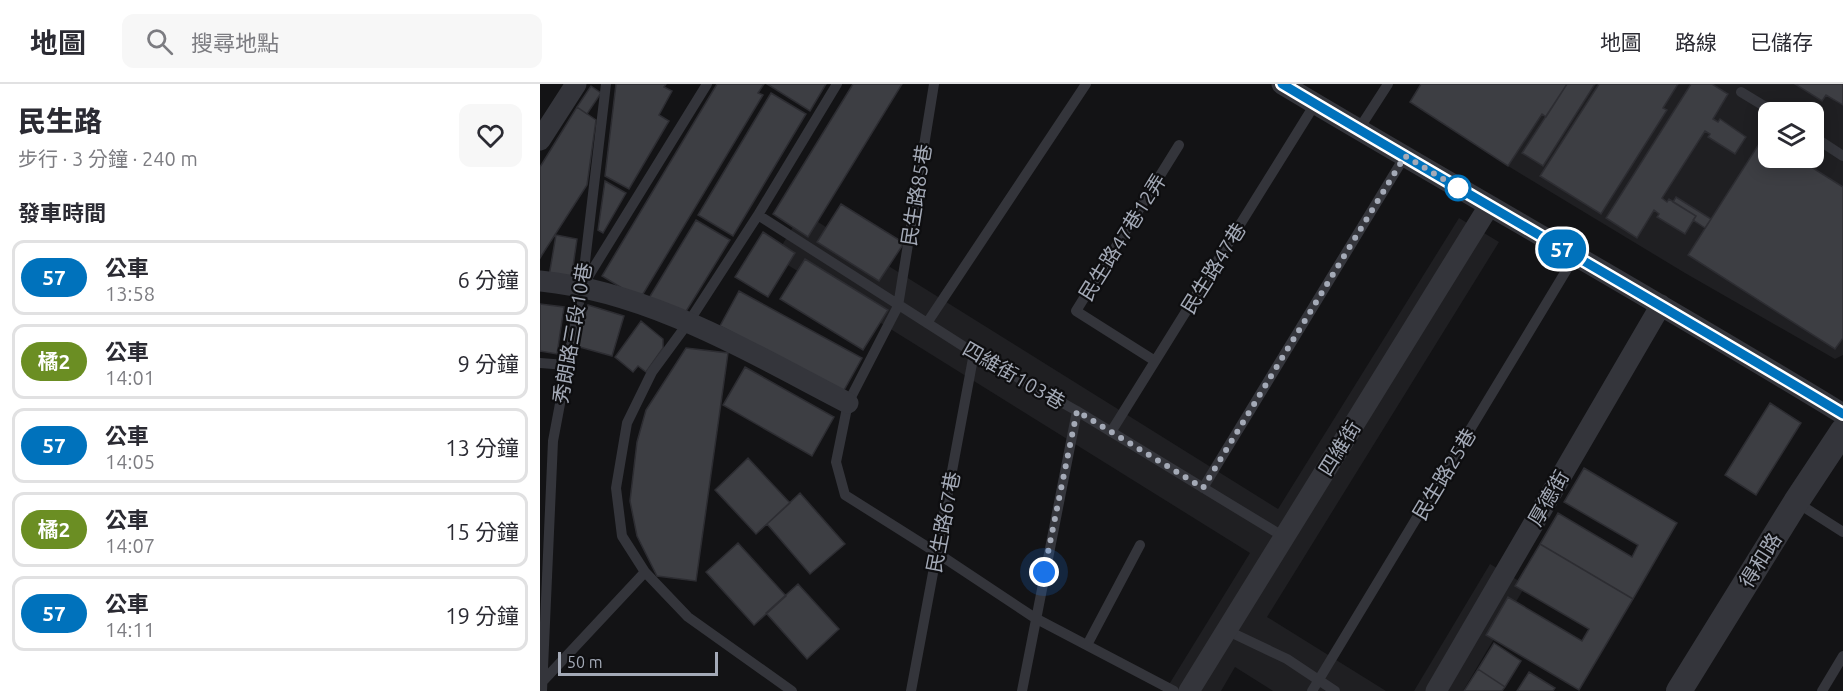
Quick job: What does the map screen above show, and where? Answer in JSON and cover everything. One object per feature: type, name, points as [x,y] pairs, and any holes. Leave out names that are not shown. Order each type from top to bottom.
[{"type":"street","points":[[540,140],[576,84]]},
{"type":"street","points":[[1282,84],[1843,414]]},
{"type":"street","name":"四維街","points":[[1189,691],[1489,206]]},
{"type":"street","points":[[540,281],[582,287],[627,299],[688,323],[848,403]]},
{"type":"street","name":"厚德街","points":[[1436,691],[1661,305]]},
{"type":"street","name":"得和路","points":[[1679,691],[1796,502],[1843,431]]},
{"type":"lane","name":"秀朗路三段10巷","points":[[542,686],[544,530],[553,441],[582,287],[606,84]]},
{"type":"lane","points":[[582,287],[706,84]]},
{"type":"lane","points":[[792,691],[688,617],[645,572],[622,536],[616,488],[627,423],[652,372],[688,323],[758,215],[837,84]]},
{"type":"lane","name":"民生路85巷","points":[[934,84],[898,306],[848,403],[836,462],[845,495],[1035,618],[1174,691]]},
{"type":"lane","points":[[927,323],[1086,84]]},
{"type":"lane","points":[[1359,129],[1388,84]]},
{"type":"lane","points":[[1741,92],[1758,102]]},
{"type":"lane","name":"民生路47巷","points":[[1111,432],[1315,104]]},
{"type":"lane","points":[[1824,144],[1843,156]]},
{"type":"lane","name":"民生路47巷12弄","points":[[1155,361],[1076,311],[1179,145]]},
{"type":"lane","points":[[1203,488],[1405,156]]},
{"type":"lane","name":"四維街103巷","points":[[758,215],[974,353],[1077,411],[1284,537]]},
{"type":"lane","name":"民生路25巷","points":[[1312,691],[1575,256]]},
{"type":"lane","name":"民生路67巷","points":[[911,691],[974,353]]},
{"type":"lane","points":[[540,363],[566,365]]},
{"type":"lane","points":[[1022,691],[1077,411]]},
{"type":"lane","points":[[540,440],[553,441]]},
{"type":"lane","points":[[1796,502],[1843,532]]},
{"type":"lane","points":[[1088,645],[1140,544]]},
{"type":"lane","points":[[542,686],[645,572]]},
{"type":"lane","points":[[1226,630],[1287,659],[1335,691]]},
{"type":"lane","points":[[1822,691],[1843,656]]},
{"type":"shaded area","points":[[1421,84],[1843,84],[1843,355],[1835,359],[1685,273],[1508,166],[1410,102]]},
{"type":"shaded area","points":[[802,212],[1278,509],[1459,218],[1499,242],[1267,617],[1386,691],[1273,691],[1235,667],[1221,691],[1165,691],[1250,553],[775,257]]},
{"type":"shaded area","points":[[1490,564],[1526,585],[1463,691],[1414,691]]},
{"type":"building","points":[[616,84],[666,84],[664,87],[672,91],[659,115],[669,121],[629,189],[605,176]]},
{"type":"building","points":[[717,84],[764,84],[758,93],[763,95],[640,299],[602,276]]},
{"type":"building","points":[[767,84],[826,84],[810,111]]},
{"type":"building","points":[[853,84],[902,84],[808,237],[773,214]]},
{"type":"building","points":[[1421,84],[1567,84],[1546,117],[1542,114],[1508,166],[1410,102]]},
{"type":"building","points":[[1567,84],[1595,84],[1543,166],[1522,153]]},
{"type":"building","points":[[1599,84],[1678,84],[1663,108],[1667,110],[1601,214],[1540,176]]},
{"type":"building","points":[[1691,84],[1712,84],[1728,94],[1713,119],[1718,122],[1720,119],[1746,137],[1735,154],[1708,137],[1710,134],[1705,131],[1662,198],[1667,202],[1669,199],[1696,216],[1685,234],[1657,217],[1659,214],[1654,210],[1637,238],[1606,218]]},
{"type":"building","points":[[1795,84],[1843,84],[1843,105],[1826,95],[1822,101]]},
{"type":"building","points":[[591,86],[601,93],[587,114],[577,107]]},
{"type":"building","points":[[771,93],[806,114],[733,236],[698,215]]},
{"type":"building","points":[[577,107],[596,120],[587,185],[540,258],[540,167]]},
{"type":"building","points":[[1758,145],[1758,168],[1813,168],[1843,187],[1843,338],[1835,349],[1688,255]]},
{"type":"building","points":[[605,181],[626,193],[603,233],[598,230]]},
{"type":"building","points":[[1676,197],[1711,219],[1705,228],[1693,220],[1696,216],[1673,202]]},
{"type":"building","points":[[841,204],[904,243],[879,281],[817,242]]},
{"type":"building","points":[[696,220],[730,240],[682,318],[649,298]]},
{"type":"building","points":[[763,232],[795,253],[768,297],[735,277]]},
{"type":"building","points":[[556,235],[577,239],[571,280],[549,276]]},
{"type":"building","points":[[805,259],[888,310],[863,350],[780,299]]},
{"type":"building","points":[[739,291],[862,358],[843,392],[720,326]]},
{"type":"building","points":[[540,304],[564,307],[557,354],[540,351]]},
{"type":"building","points":[[588,305],[624,316],[612,356],[576,346]]},
{"type":"building","points":[[641,321],[663,339],[663,348],[646,372],[638,366],[633,372],[615,357]]},
{"type":"building","points":[[686,348],[728,353],[696,581],[657,576],[637,536],[630,501],[637,442],[646,410]]},
{"type":"building","points":[[745,367],[834,417],[812,456],[723,405]]},
{"type":"building","points":[[1770,403],[1801,423],[1756,495],[1725,475]]},
{"type":"building","points":[[748,458],[790,503],[756,534],[715,490]]},
{"type":"building","points":[[1584,468],[1677,523],[1633,599],[1540,544],[1558,513],[1632,557],[1638,545],[1564,502]]},
{"type":"building","points":[[800,493],[845,544],[810,574],[767,524]]},
{"type":"building","points":[[738,543],[786,596],[754,625],[706,572]]},
{"type":"building","points":[[1540,544],[1633,599],[1579,690],[1486,635],[1508,597],[1582,641],[1589,629],[1515,586]]},
{"type":"building","points":[[798,584],[839,629],[807,659],[766,613]]},
{"type":"building","points":[[1494,643],[1521,661],[1505,687],[1478,669]]},
{"type":"building","points":[[1478,669],[1505,687],[1502,691],[1464,691]]},
{"type":"building","points":[[1529,672],[1555,688],[1553,691],[1517,691]]},
{"type":"bus line","name":"57","points":[[1282,84],[1843,414]]},
{"type":"route","points":[[1044,572],[1077,411],[1203,488],[1405,156],[1458,188]]}]
